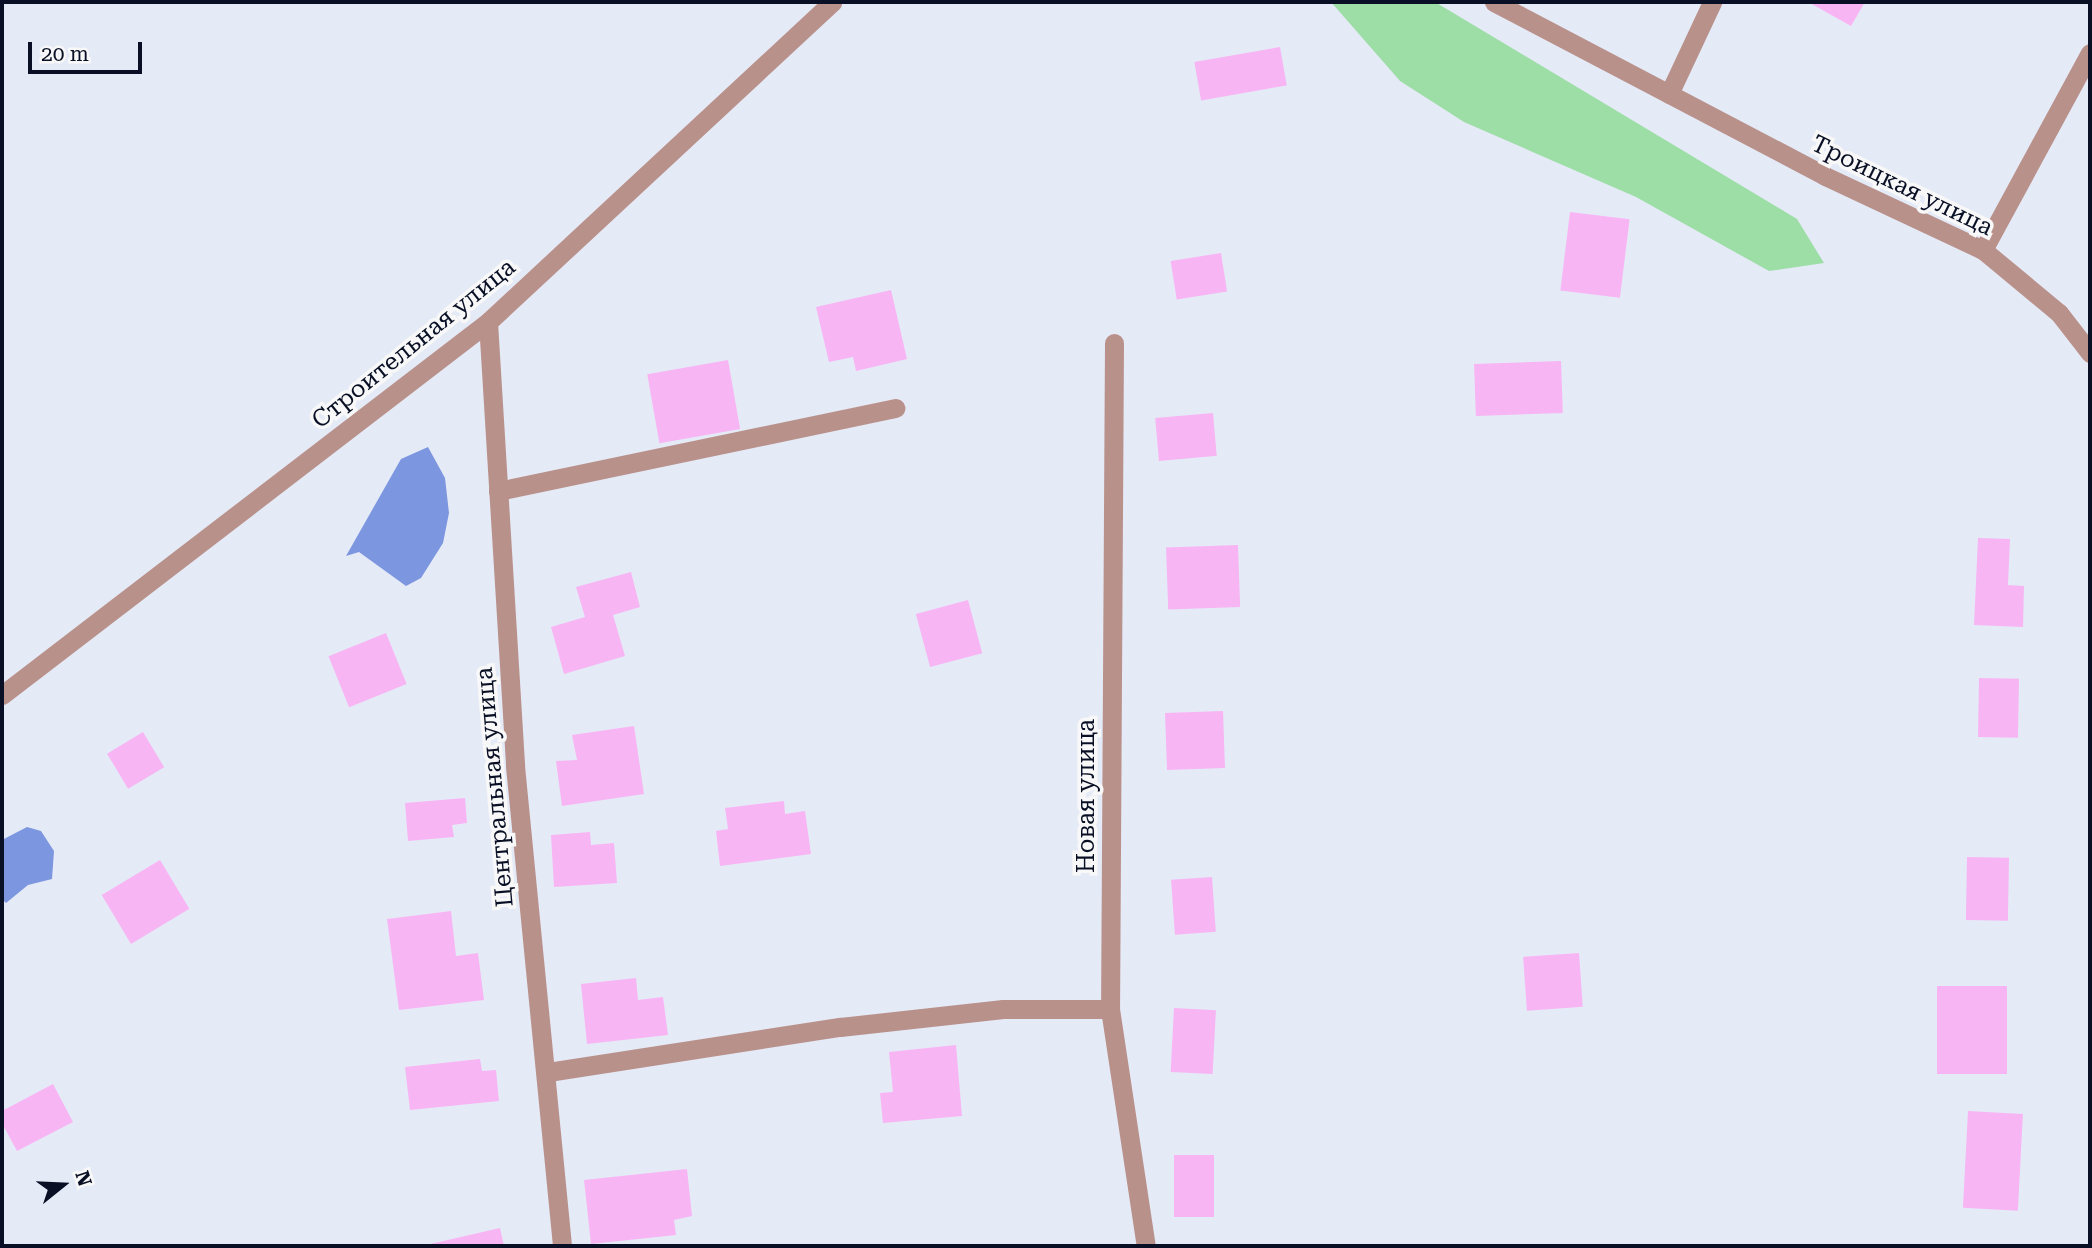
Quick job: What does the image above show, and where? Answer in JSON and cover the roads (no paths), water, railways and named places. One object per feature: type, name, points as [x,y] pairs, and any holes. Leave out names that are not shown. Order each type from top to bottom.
[{"type":"street","name":"Строительная улица","points":[[2,695],[488,322],[832,2]]},
{"type":"street","name":"Троицкая улица","points":[[1494,2],[1825,176],[1983,250],[2059,313],[2090,353]]},
{"type":"street","points":[[1669,94],[1712,2]]},
{"type":"street","points":[[1983,250],[2090,53]]},
{"type":"street","name":"Центральная улица","points":[[488,322],[515,766],[548,1072],[562,1246]]},
{"type":"street","name":"Новая улица","points":[[1114,343],[1110,1009],[1146,1246]]},
{"type":"street","points":[[498,491],[895,408]]},
{"type":"street","points":[[548,1072],[867,1024],[1003,1009],[1110,1009]]},
{"type":"water","points":[[428,447],[445,478],[449,513],[443,543],[421,578],[406,586],[359,552],[346,556],[401,459]]},
{"type":"water","points":[[27,827],[41,831],[54,851],[52,879],[28,885],[6,903],[2,899],[2,840]]}]
